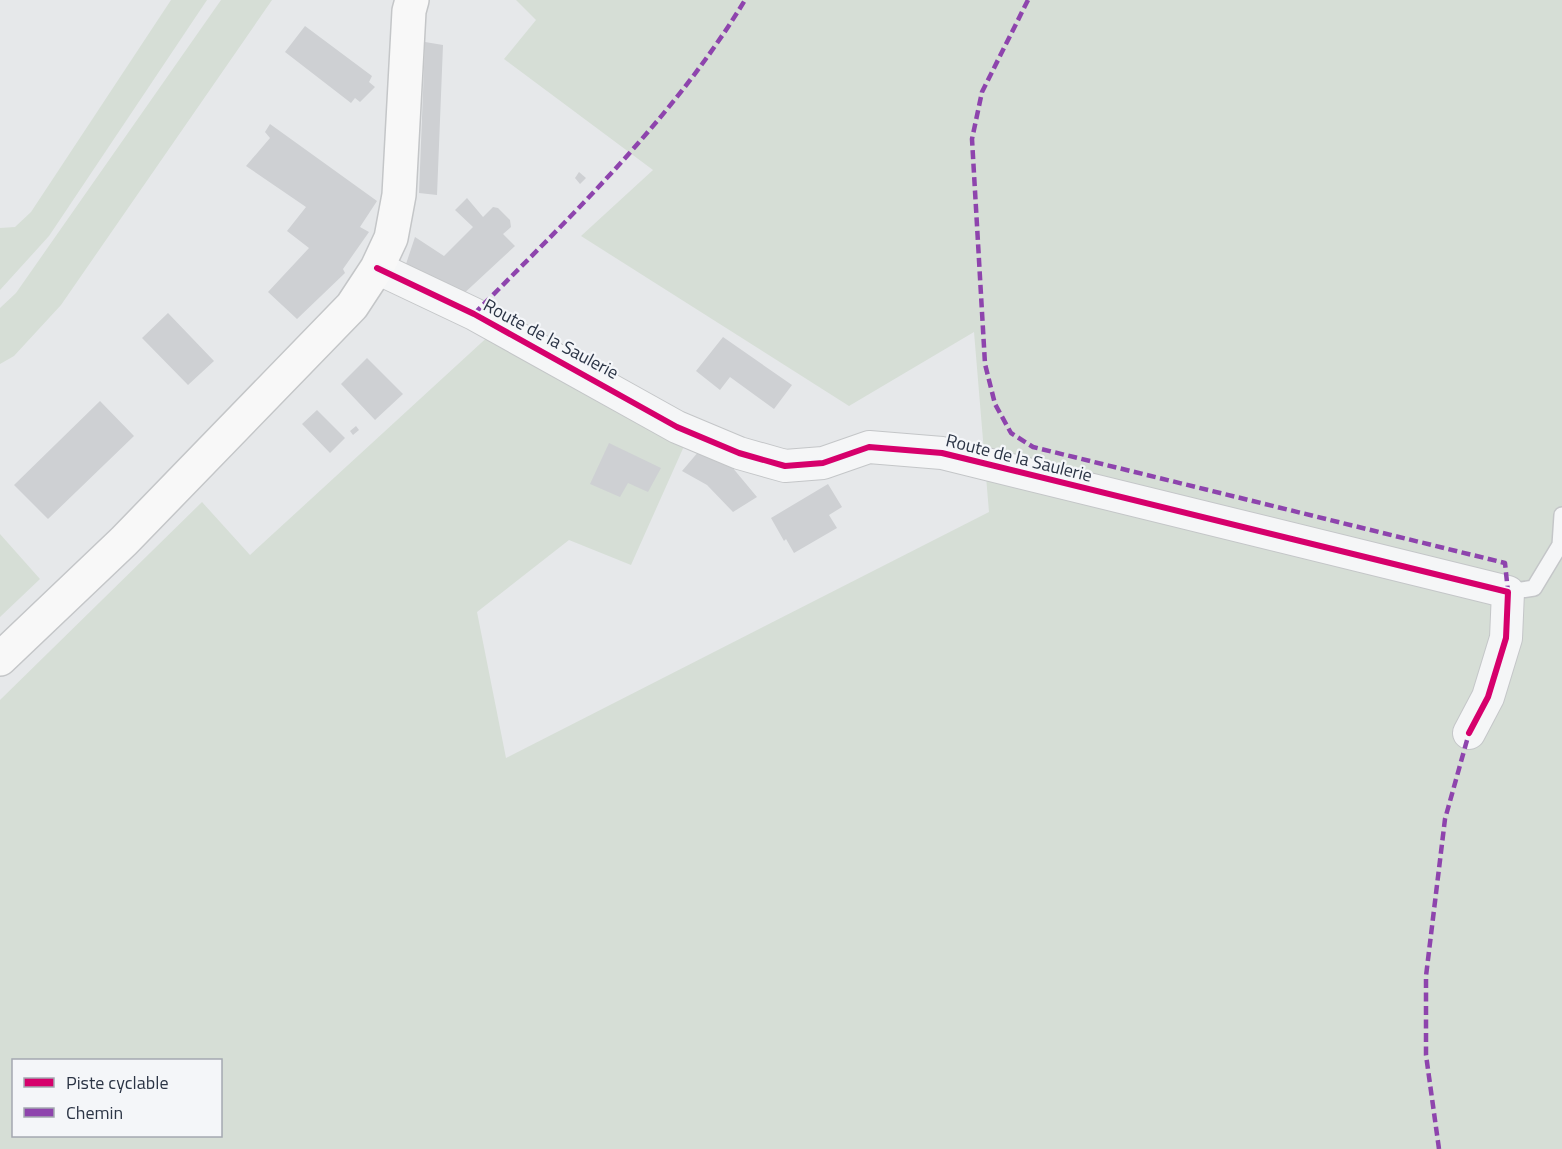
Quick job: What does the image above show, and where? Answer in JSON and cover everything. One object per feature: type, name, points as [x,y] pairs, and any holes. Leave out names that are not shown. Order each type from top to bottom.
[{"type":"main road","points":[[0,659],[124,541],[352,306],[377,268],[391,238],[399,195],[409,11],[412,0]]},
{"type":"street","name":"Route de la Saulerie","points":[[377,268],[474,314],[677,428],[739,453],[785,466],[823,463],[869,447],[942,453],[1508,592]]},
{"type":"street","points":[[1469,733],[1488,697],[1506,638],[1508,592]]},
{"type":"lane","points":[[1508,592],[1534,588],[1560,545],[1562,515]]},
{"type":"shaded area","points":[[171,0],[207,0],[49,236],[0,290],[0,228],[15,227],[31,212]]},
{"type":"shaded area","points":[[221,0],[272,0],[61,305],[14,356],[0,364],[0,308],[16,293]]},
{"type":"shaded area","points":[[516,0],[1562,0],[1562,1149],[0,1149],[0,700],[202,502],[250,555],[493,332],[685,444],[631,565],[569,540],[477,612],[506,758],[989,512],[974,332],[849,406],[581,236],[653,170],[504,59],[536,20]]},
{"type":"shaded area","points":[[0,534],[40,579],[0,617]]},
{"type":"building","points":[[305,26],[372,76],[369,82],[375,87],[360,102],[355,98],[351,103],[285,52]]},
{"type":"building","points":[[425,42],[443,45],[437,195],[419,193]]},
{"type":"building","points":[[270,124],[377,201],[360,227],[369,232],[343,269],[345,273],[297,319],[268,292],[309,248],[287,231],[306,207],[246,166],[270,138],[265,132]]},
{"type":"building","points":[[579,172],[586,178],[580,184],[575,178]]},
{"type":"building","points":[[467,198],[483,217],[493,207],[498,208],[510,220],[511,227],[503,234],[515,246],[459,298],[405,267],[415,237],[444,256],[473,227],[455,210]]},
{"type":"building","points":[[168,313],[214,361],[188,385],[142,338]]},
{"type":"building","points":[[723,337],[792,385],[774,409],[730,377],[720,390],[696,371]]},
{"type":"building","points":[[367,358],[403,394],[375,420],[341,384]]},
{"type":"building","points":[[100,401],[134,436],[48,519],[14,485]]},
{"type":"building","points":[[317,410],[345,438],[330,453],[302,424]]},
{"type":"building","points":[[356,426],[359,430],[353,435],[350,431]]},
{"type":"building","points":[[609,443],[661,468],[648,492],[628,483],[620,497],[590,484]]},
{"type":"building","points":[[699,451],[732,467],[757,497],[733,512],[707,485],[682,471]]},
{"type":"building","points":[[828,484],[842,507],[829,515],[837,528],[794,553],[771,518]]},
{"type":"marked path","points":[[474,314],[583,203],[653,126],[717,44],[745,0]]},
{"type":"marked path","points":[[1028,0],[982,92],[972,139],[985,364],[995,404],[1011,433],[1033,447],[1505,563],[1508,592]]},
{"type":"marked path","points":[[1439,1149],[1426,1055],[1426,976],[1445,819],[1469,733]]},
{"type":"cycle path","points":[[377,268],[474,314],[677,427],[739,453],[785,466],[823,463],[869,447],[942,453],[1508,592],[1506,638],[1488,697],[1469,733]]}]
